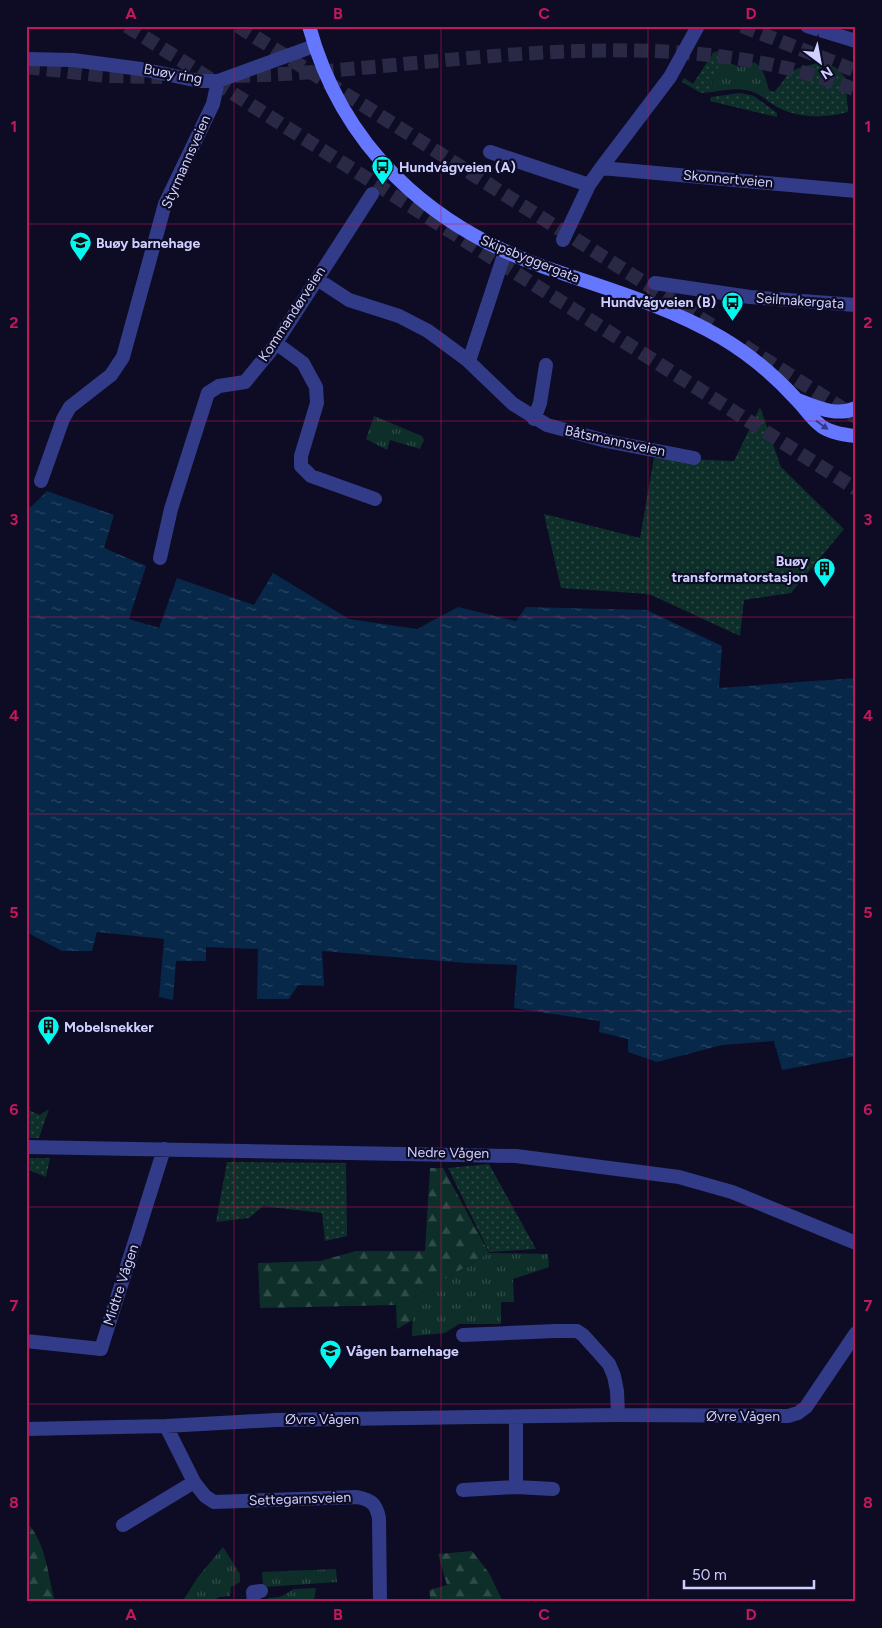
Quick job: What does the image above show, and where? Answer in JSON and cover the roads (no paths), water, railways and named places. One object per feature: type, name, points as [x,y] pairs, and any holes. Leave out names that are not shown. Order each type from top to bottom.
[{"type":"main road","name":"Skipsbyggergata","points":[[309,26],[314,46],[334,90],[357,128],[400,182],[423,203],[448,221],[505,252],[684,317],[740,351],[797,400],[820,426],[828,430],[856,436]]},
{"type":"main road","name":"Skipsbyggergata","points":[[797,400],[832,412],[856,408]]},
{"type":"street","points":[[563,240],[589,185],[674,72],[698,26]]},
{"type":"street","points":[[807,26],[856,42]]},
{"type":"street","name":"Buøy ring","points":[[26,59],[73,60],[135,68],[199,81],[218,81],[314,46]]},
{"type":"street","name":"Styrmannsveien","points":[[42,481],[70,407],[111,375],[123,357],[165,204],[213,104],[218,81]]},
{"type":"street","points":[[490,152],[589,185]]},
{"type":"street","name":"Skonnertveien","points":[[601,168],[856,191]]},
{"type":"street","name":"Kommandørveien","points":[[160,558],[171,509],[208,393],[219,386],[245,382],[276,343],[372,194]]},
{"type":"street","points":[[469,361],[505,252]]},
{"type":"street","name":"Båtsmannsveien","points":[[316,279],[349,300],[412,322],[448,344],[469,361],[494,387],[534,419],[576,434],[694,458]]},
{"type":"street","name":"Seilmakergata","points":[[655,283],[750,297],[856,305]]},
{"type":"street","points":[[276,343],[303,363],[316,387],[317,403],[301,456],[301,466],[311,476],[375,498]]},
{"type":"street","points":[[534,419],[540,403],[546,365]]},
{"type":"street","name":"Nedre Vågen","points":[[26,1147],[494,1154],[628,1169],[679,1177],[732,1192],[856,1243]]},
{"type":"street","name":"Midtre Vågen","points":[[26,1341],[101,1349],[164,1149]]},
{"type":"street","points":[[463,1336],[577,1331],[584,1335],[609,1364],[618,1391],[618,1415]]},
{"type":"street","name":"Øvre Vågen","points":[[26,1429],[166,1426],[275,1420],[618,1415],[779,1416],[798,1413],[806,1407],[856,1333]]},
{"type":"street","points":[[516,1417],[516,1487]]},
{"type":"street","name":"Settegarnsveien","points":[[166,1426],[194,1482],[205,1496],[214,1502],[356,1497],[369,1500],[376,1506],[379,1518],[380,1602]]},
{"type":"street","points":[[123,1525],[194,1482]]},
{"type":"street","points":[[463,1490],[516,1487],[553,1489]]},
{"type":"water","points":[[47,491],[114,515],[104,548],[146,566],[129,619],[159,628],[177,578],[254,605],[273,573],[349,619],[417,629],[458,607],[516,621],[526,607],[647,610],[722,646],[719,688],[856,678],[856,1056],[782,1070],[774,1041],[722,1045],[657,1062],[628,1052],[628,1039],[599,1032],[600,1021],[514,1008],[517,965],[467,963],[322,951],[324,986],[298,985],[289,999],[257,999],[258,949],[206,947],[206,961],[176,961],[173,1000],[159,997],[164,939],[97,932],[92,951],[62,951],[26,932],[26,505],[31,507]]},
{"type":"tunnel","points":[[127,26],[856,489]]},
{"type":"tunnel","points":[[238,26],[716,328]]},
{"type":"tunnel","points":[[742,26],[856,71]]},
{"type":"tunnel","points":[[236,76],[313,72],[549,52],[628,50],[706,55],[782,67],[856,90]]},
{"type":"tunnel","points":[[26,67],[106,76],[162,77]]},
{"type":"tunnel","points":[[744,346],[856,417]]},
{"type":"place","name":"Hundvågveien (A)","points":[[383,186]]},
{"type":"place","name":"Buøy barnehage","points":[[80,262]]},
{"type":"place","name":"Hundvågveien (B)","points":[[732,321]]},
{"type":"place","name":"Buøy transformatorstasjon","points":[[824,588]]},
{"type":"place","name":"Mobelsnekker","points":[[48,1046]]},
{"type":"place","name":"Vågen barnehage","points":[[330,1370]]}]
